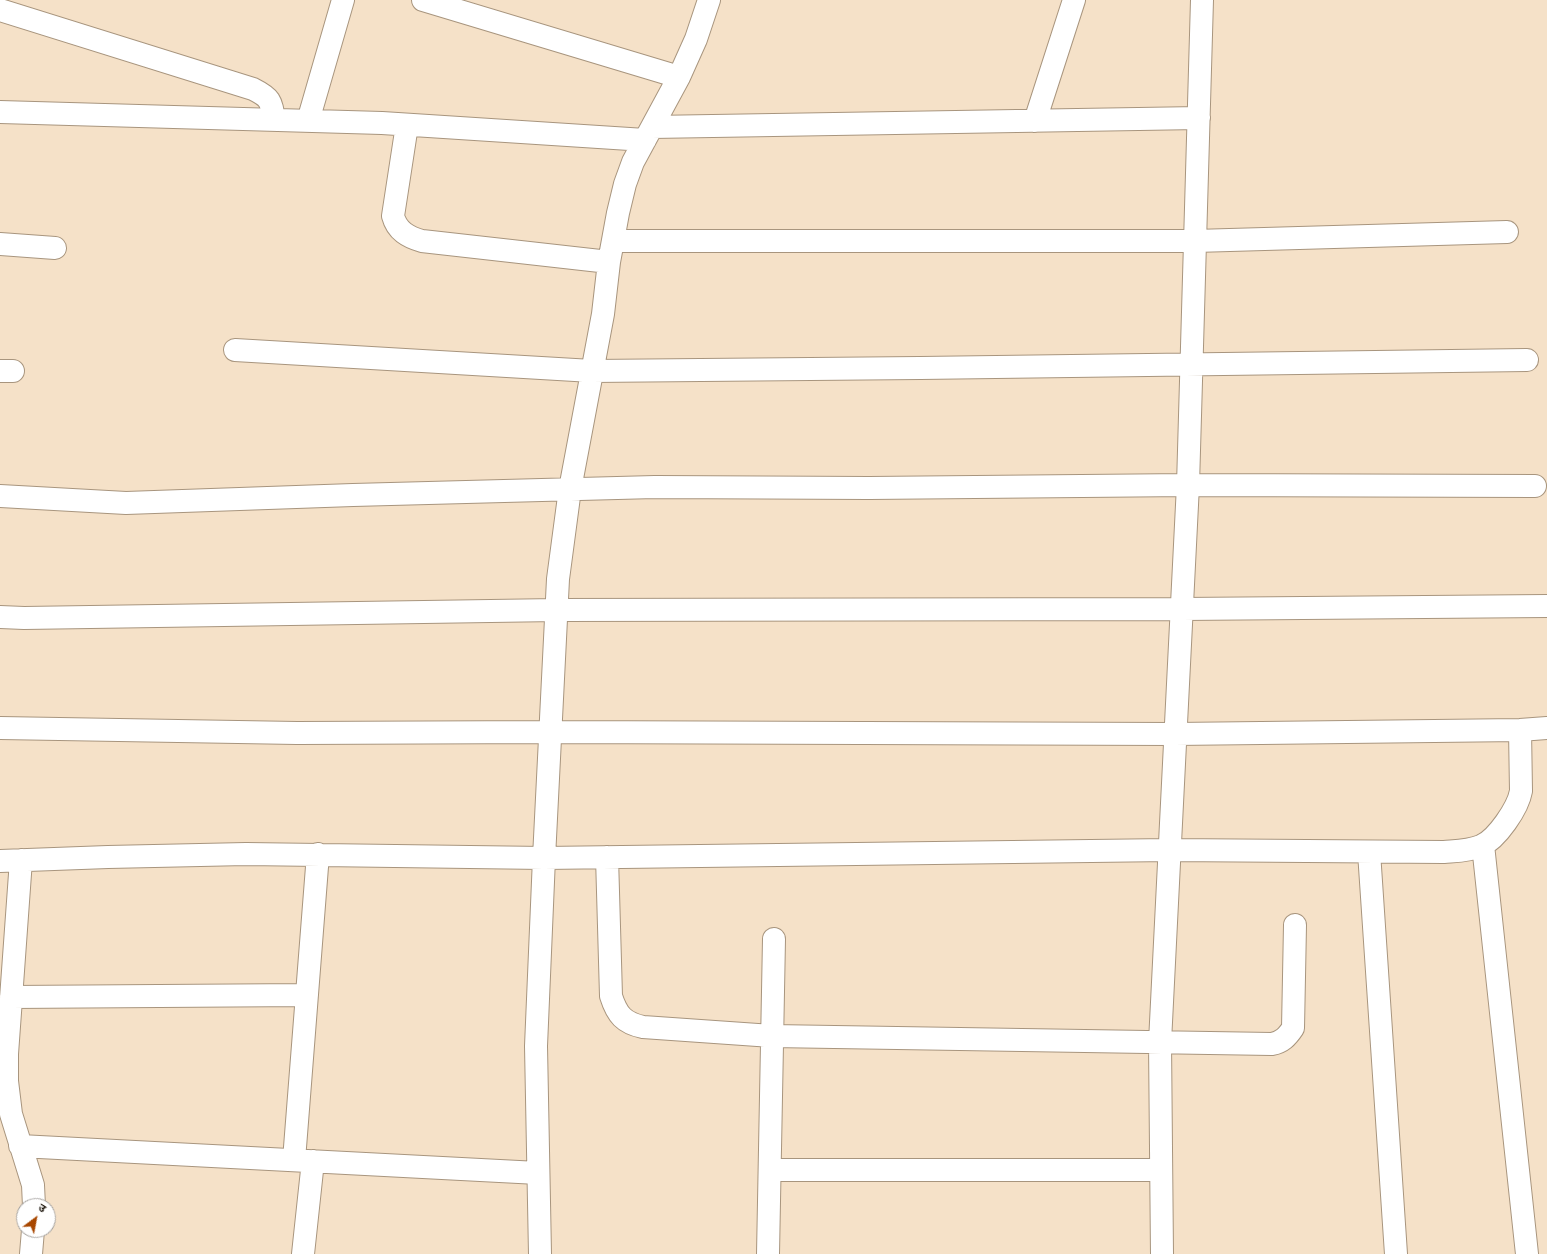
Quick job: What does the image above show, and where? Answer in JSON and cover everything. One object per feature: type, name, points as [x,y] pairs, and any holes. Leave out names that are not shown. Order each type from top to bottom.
[{"type":"street","points":[[308,121],[343,0]]},
{"type":"street","points":[[423,0],[680,77]]},
{"type":"street","points":[[540,1254],[536,1046],[558,579],[570,490],[603,314],[609,262],[625,184],[633,162],[680,77],[696,39],[709,0]]},
{"type":"street","points":[[1035,121],[1074,0]]},
{"type":"street","points":[[1162,1254],[1160,1042],[1188,485],[1202,0]]},
{"type":"street","points":[[0,10],[253,89],[267,96],[271,102],[274,120]]},
{"type":"street","points":[[0,112],[382,122],[407,125],[648,133],[1035,121],[1199,118]]},
{"type":"street","points":[[407,125],[393,216],[396,225],[406,234],[414,239],[422,241],[609,262]]},
{"type":"street","points":[[614,241],[1196,241],[1507,232]]},
{"type":"street","points":[[0,244],[55,248]]},
{"type":"street","points":[[235,350],[592,371],[1527,360]]},
{"type":"street","points":[[0,496],[126,503],[655,487],[868,488],[1188,485],[1535,486]]},
{"type":"street","points":[[0,617],[24,618],[557,610],[1182,609],[1547,606]]},
{"type":"street","points":[[0,728],[297,733],[550,732],[1175,734],[1520,730],[1547,728]]},
{"type":"street","points":[[0,861],[207,855],[318,854],[544,858],[1169,850],[1444,852],[1467,850],[1482,845],[1514,812],[1520,800],[1521,791],[1520,730]]},
{"type":"street","points":[[1482,845],[1527,1254]]},
{"type":"street","points":[[1369,852],[1396,1254]]},
{"type":"street","points":[[303,1254],[303,1161],[307,995],[318,854]]},
{"type":"street","points":[[608,857],[611,996],[622,1018],[626,1022],[643,1026],[772,1036],[1272,1044],[1280,1042],[1284,1039],[1293,1028],[1295,925]]},
{"type":"street","points":[[21,860],[7,1054],[7,1081],[11,1114],[33,1185],[34,1198]]},
{"type":"street","points":[[768,1254],[774,939]]},
{"type":"street","points":[[11,997],[307,995]]},
{"type":"street","points":[[20,1146],[538,1173]]},
{"type":"street","points":[[770,1170],[1161,1170]]},
{"type":"street","points":[[31,1254],[32,1238]]}]
